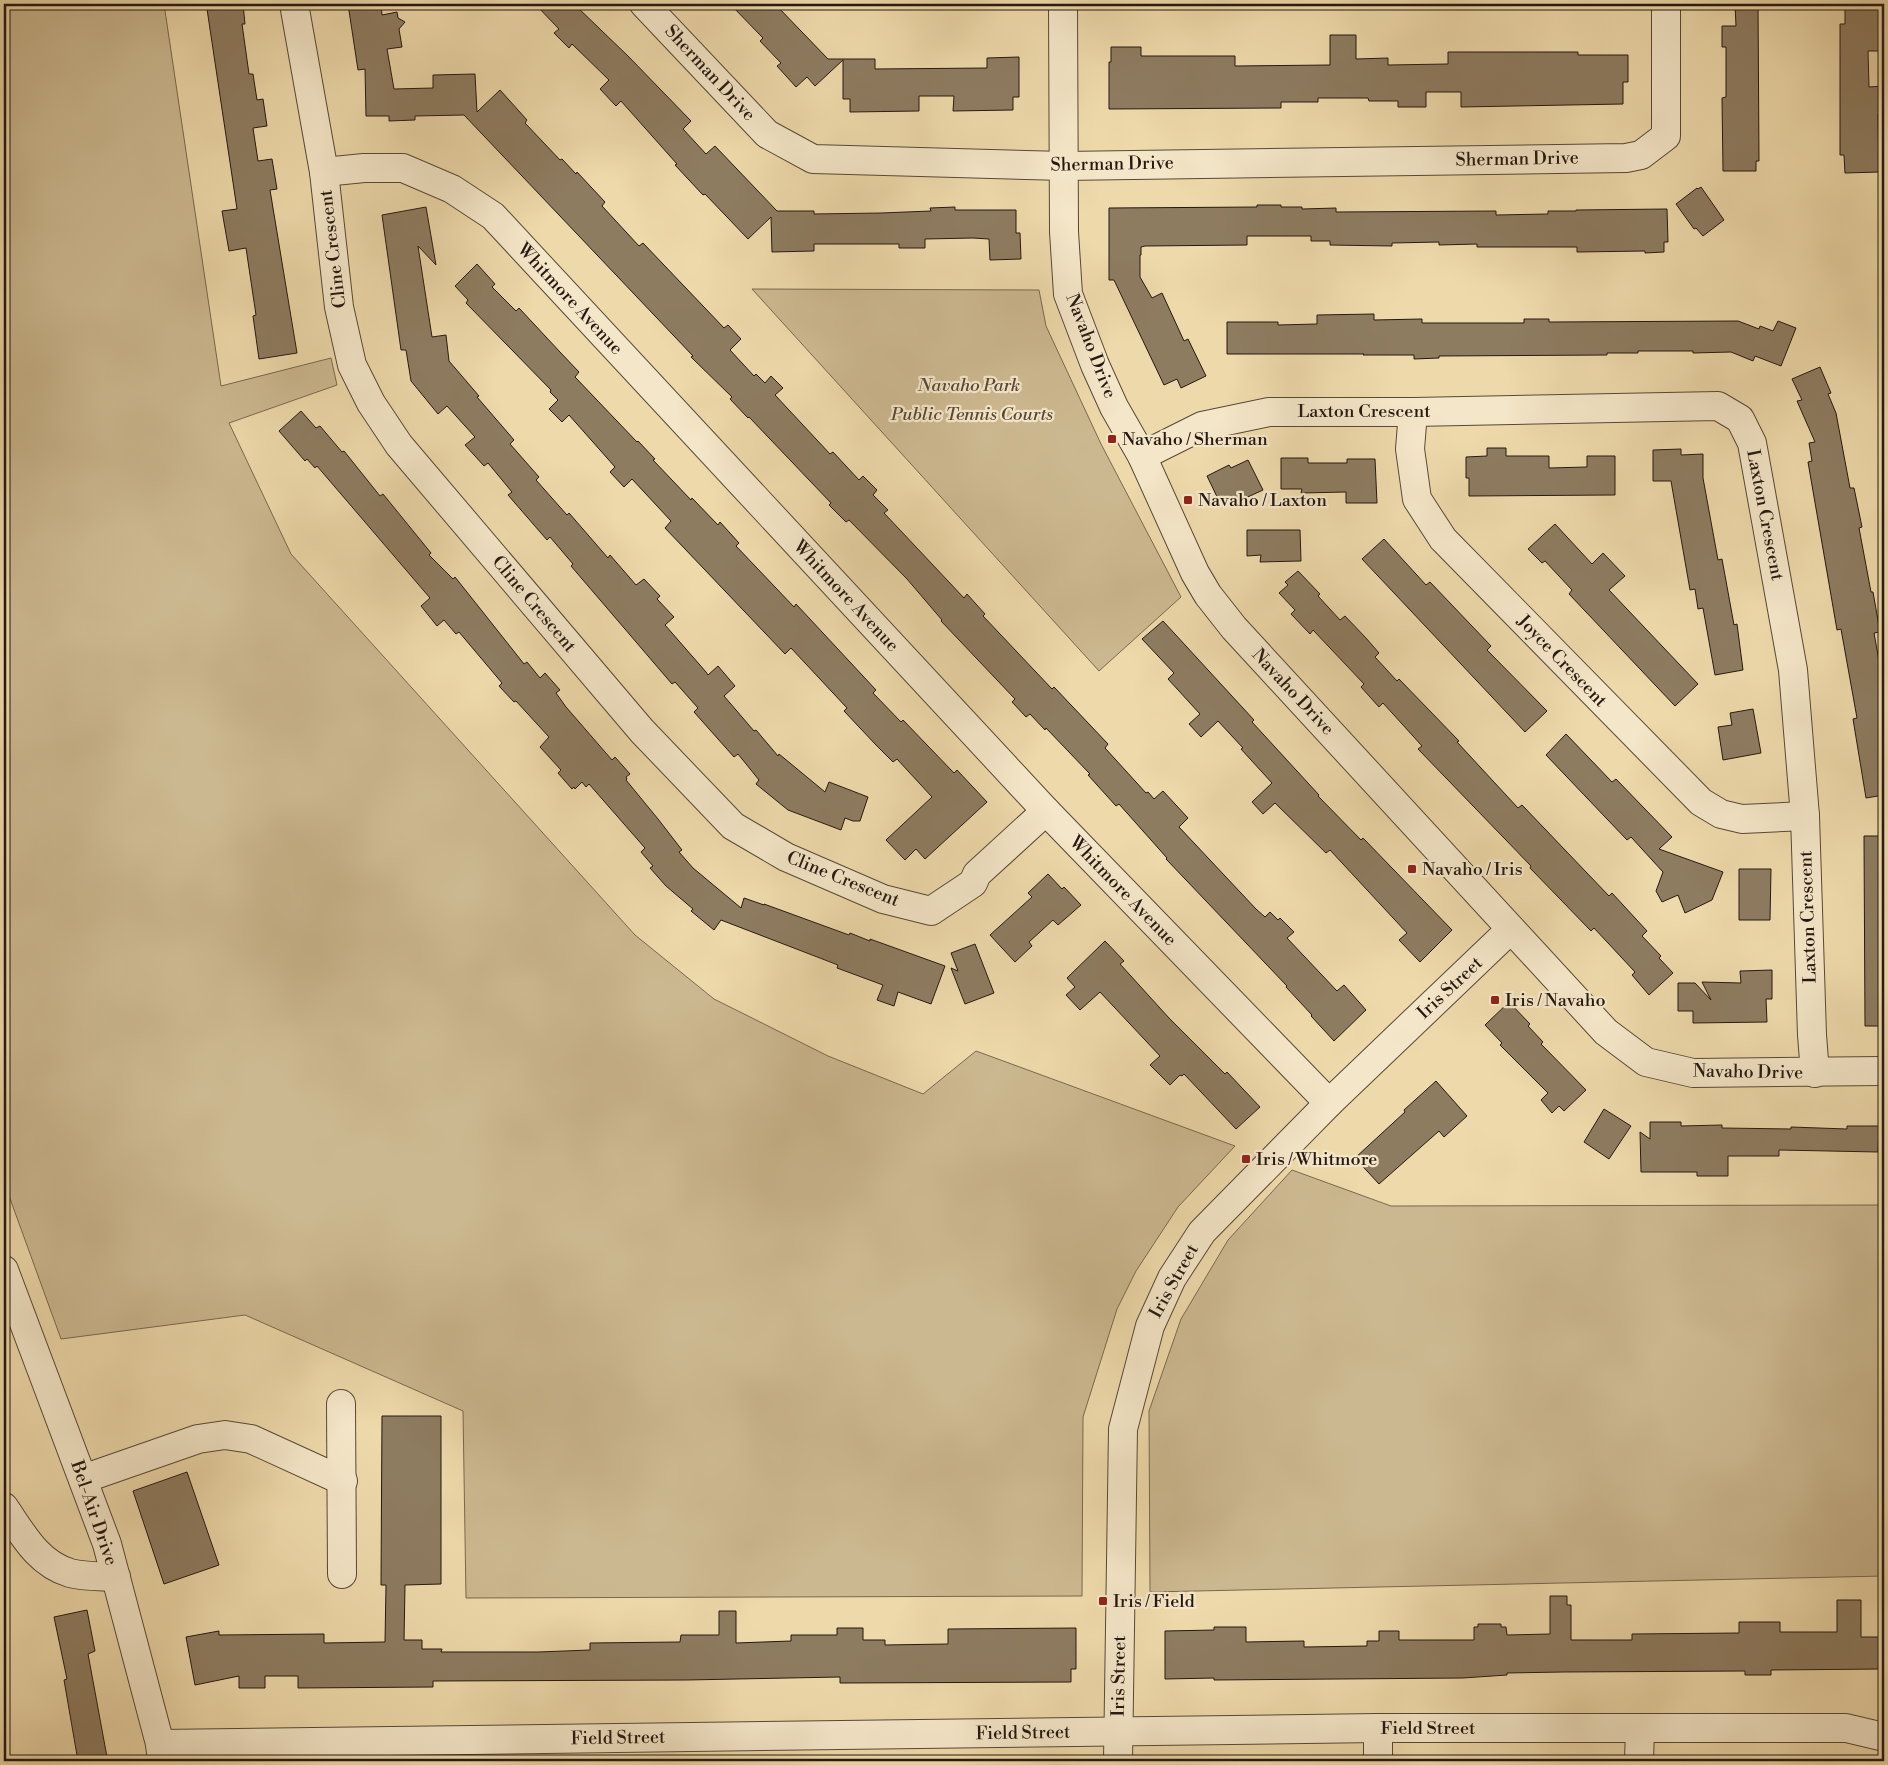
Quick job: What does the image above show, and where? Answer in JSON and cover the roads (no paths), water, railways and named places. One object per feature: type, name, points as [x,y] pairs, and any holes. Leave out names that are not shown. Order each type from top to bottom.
[{"type":"street","name":"Cline Crescent","points":[[294,4],[324,172],[339,308],[352,365],[371,403],[399,445],[642,731],[733,826],[786,857],[866,892],[884,899],[931,911],[973,882],[977,874],[1046,811]]},
{"type":"street","name":"Sherman Drive","points":[[644,4],[767,134],[813,159],[1064,166],[1626,158],[1641,155],[1666,136],[1666,4]]},
{"type":"street","name":"Navaho Drive","points":[[1063,4],[1064,232],[1068,294],[1094,365],[1142,456],[1195,573],[1208,595],[1234,628],[1606,1032],[1646,1062],[1693,1073],[1884,1071]]},
{"type":"street","name":"Whitmore Avenue","points":[[324,172],[364,168],[403,168],[452,189],[493,216],[1046,811],[1329,1102]]},
{"type":"street","name":"Laxton Crescent","points":[[1142,456],[1202,426],[1269,412],[1413,412],[1718,406],[1740,419],[1752,443],[1793,670],[1805,816],[1812,1035],[1815,1073]]},
{"type":"street","name":"Joyce Crescent","points":[[1413,412],[1410,449],[1417,499],[1450,546],[1701,802],[1720,814],[1742,819],[1805,816]]},
{"type":"street","name":"Iris Street","points":[[1118,1761],[1123,1429],[1150,1326],[1175,1272],[1202,1232],[1329,1102],[1512,929]]},
{"type":"street","name":"Bel-Air Drive","points":[[6,1282],[107,1544],[161,1753]]},
{"type":"street","points":[[341,1404],[342,1574]]},
{"type":"street","points":[[83,1479],[198,1439],[225,1435],[251,1438],[342,1480]]},
{"type":"street","points":[[4,1507],[32,1549],[51,1565],[71,1574],[116,1577]]},
{"type":"street","name":"Field Street","points":[[161,1753],[425,1751],[1118,1732],[1378,1728],[1846,1728],[1884,1737]]},
{"type":"street","points":[[1378,1728],[1378,1761]]},
{"type":"street","points":[[1639,1761],[1640,1728]]},
{"type":"place","name":"Navaho / Sherman","points":[[1112,439]]},
{"type":"place","name":"Navaho / Laxton","points":[[1188,500]]},
{"type":"place","name":"Navaho / Iris","points":[[1412,869]]},
{"type":"place","name":"Iris / Navaho","points":[[1495,1000]]},
{"type":"place","name":"Iris / Whitmore","points":[[1246,1159]]},
{"type":"place","name":"Iris / Field","points":[[1103,1601]]},
{"type":"park label","name":"Navaho Park","points":[[969,385]]},
{"type":"park label","name":"Public Tennis Courts","points":[[972,414]]}]
